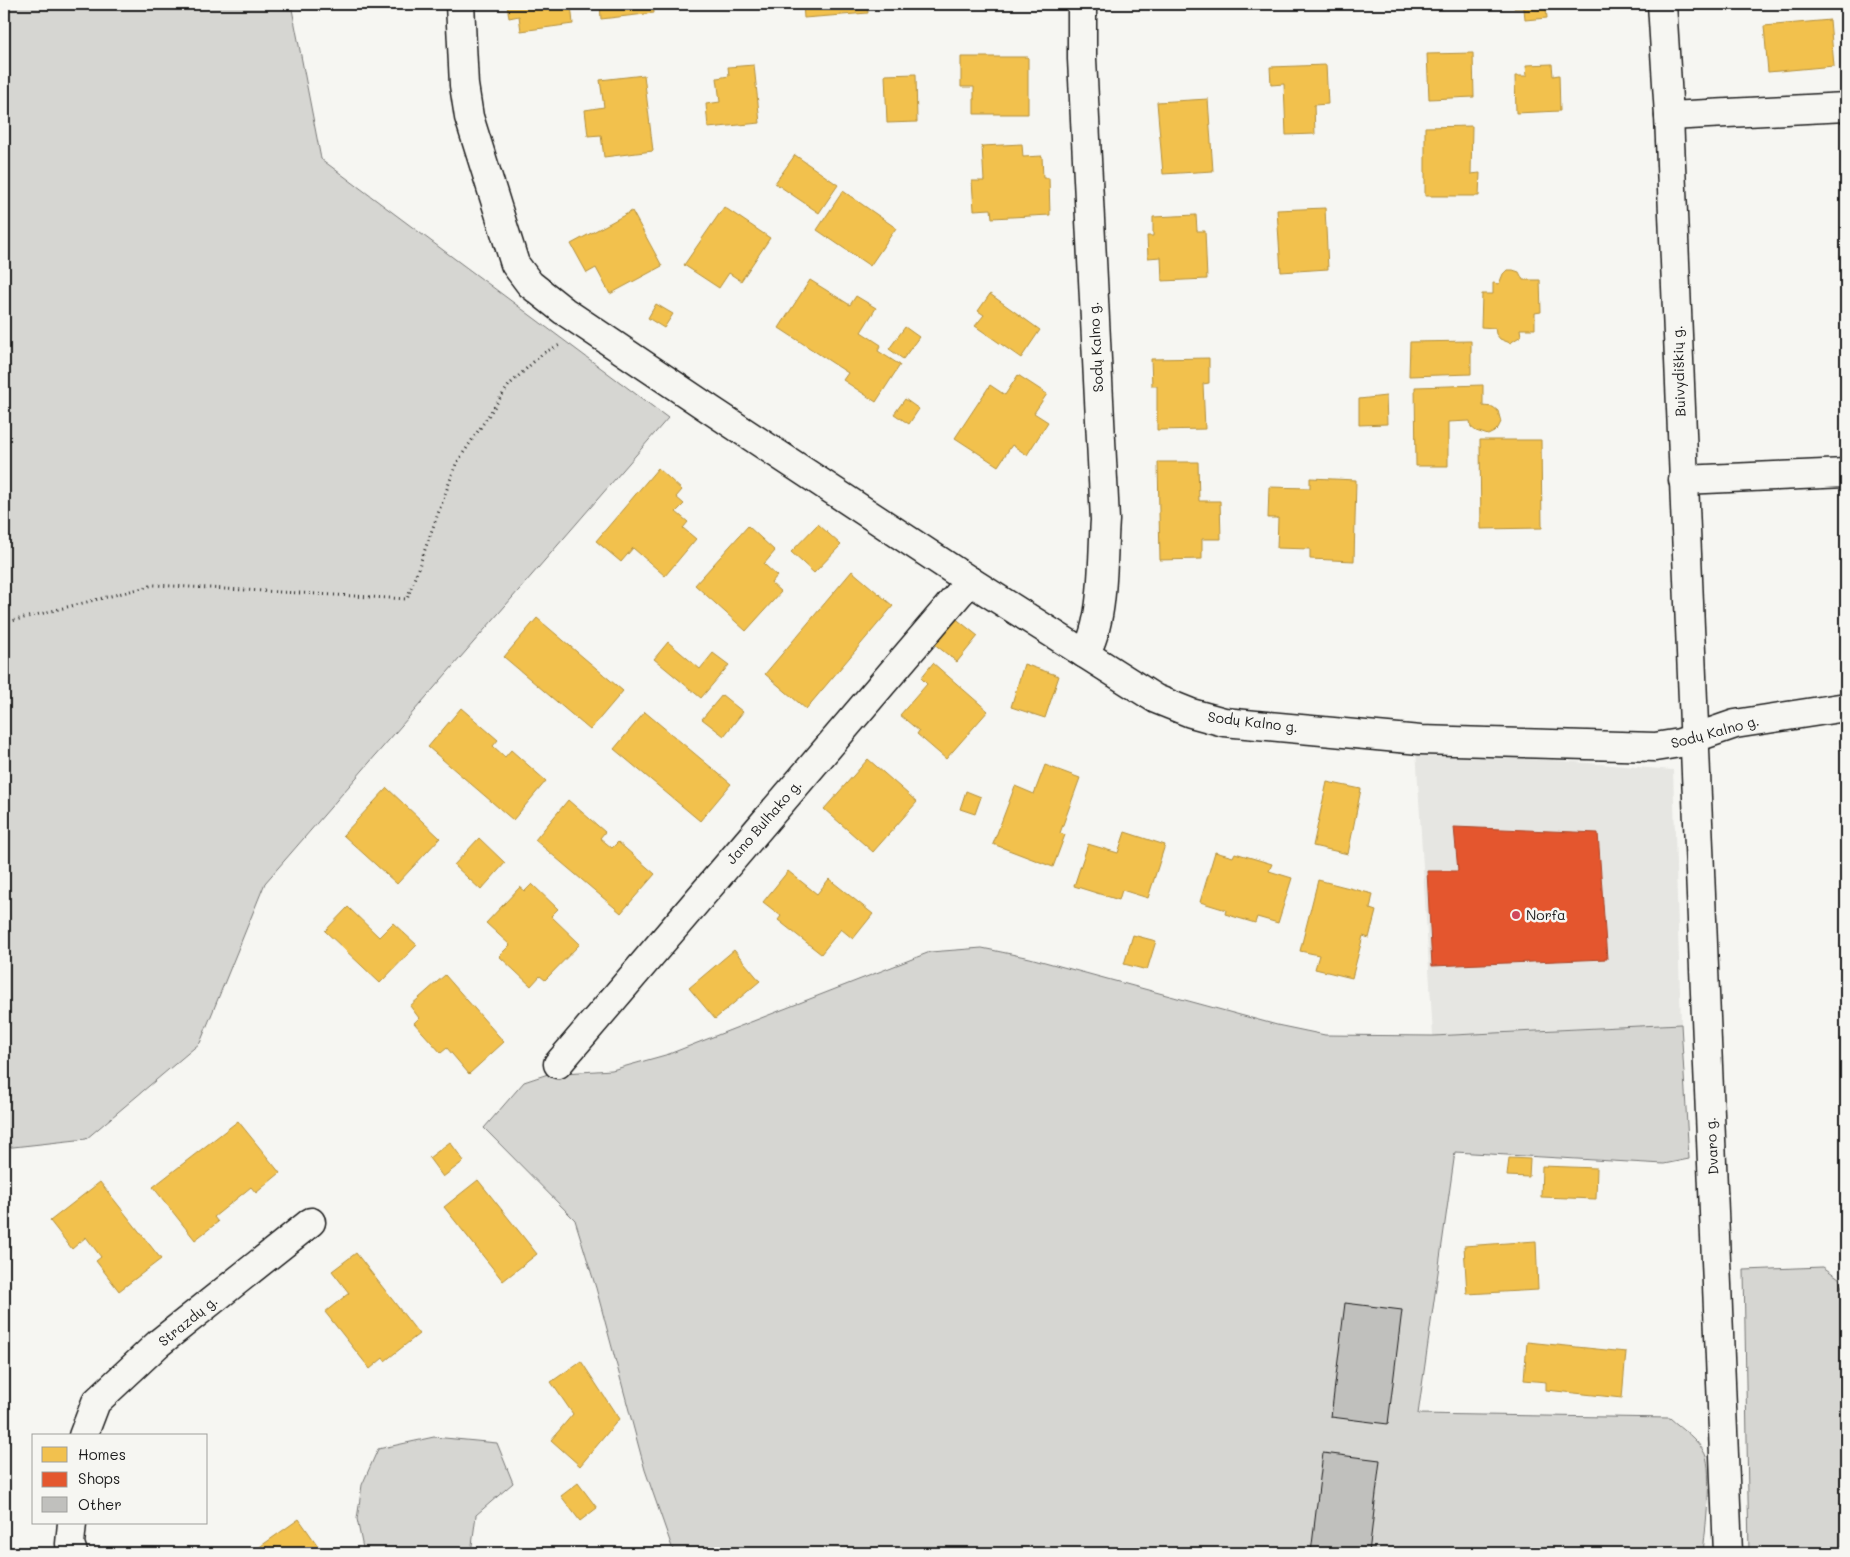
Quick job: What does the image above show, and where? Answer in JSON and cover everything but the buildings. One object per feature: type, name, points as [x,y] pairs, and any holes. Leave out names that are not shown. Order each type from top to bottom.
[{"type":"street","points":[[460,4],[464,85],[469,117],[515,264],[530,284],[564,311],[970,581],[1085,654]]},
{"type":"street","name":"Sodų Kalno g.","points":[[1082,4],[1082,59],[1105,520],[1101,588],[1096,625],[1091,644],[1085,654],[1156,699],[1191,713],[1224,722],[1444,741],[1655,747],[1680,743],[1736,724],[1846,707]]},
{"type":"street","name":"Buivydiškių g.","points":[[1662,4],[1669,116],[1694,738]]},
{"type":"street","points":[[1669,116],[1846,107]]},
{"type":"street","points":[[1683,480],[1846,473]]},
{"type":"street","name":"Jano Bulhako g.","points":[[558,1064],[970,581]]},
{"type":"street","name":"Dvaro g.","points":[[1694,738],[1728,1553]]},
{"type":"street","name":"Strazdų g.","points":[[84,1434],[96,1402],[159,1343],[311,1222]]},
{"type":"street","points":[[72,1524],[70,1544],[72,1553]]},
{"type":"path","points":[[4,623],[154,586],[407,599],[456,464],[509,385],[543,353],[591,329]]},
{"type":"shaded area","points":[[4,4],[291,4],[321,159],[668,418],[265,883],[200,1043],[86,1139],[4,1148]]},
{"type":"shaded area","points":[[1416,749],[1673,770],[1681,1024],[1433,1036]]},
{"type":"shaded area","points":[[982,948],[1030,958],[1277,1025],[1325,1035],[1433,1036],[1681,1024],[1689,1159],[1664,1164],[1455,1152],[1418,1414],[1670,1418],[1698,1444],[1705,1454],[1707,1462],[1708,1502],[1703,1553],[674,1553],[645,1470],[596,1288],[575,1220],[484,1128],[524,1082],[548,1074],[612,1070],[669,1054],[930,952]]},
{"type":"shaded area","points":[[1823,1267],[1839,1278],[1846,1302],[1846,1553],[1749,1553],[1744,1270]]},
{"type":"shaded area","points":[[434,1437],[497,1443],[513,1483],[476,1515],[471,1553],[364,1553],[357,1519],[362,1485],[378,1449]]},
{"type":"place","name":"Norfa","points":[[1516,915]]}]
